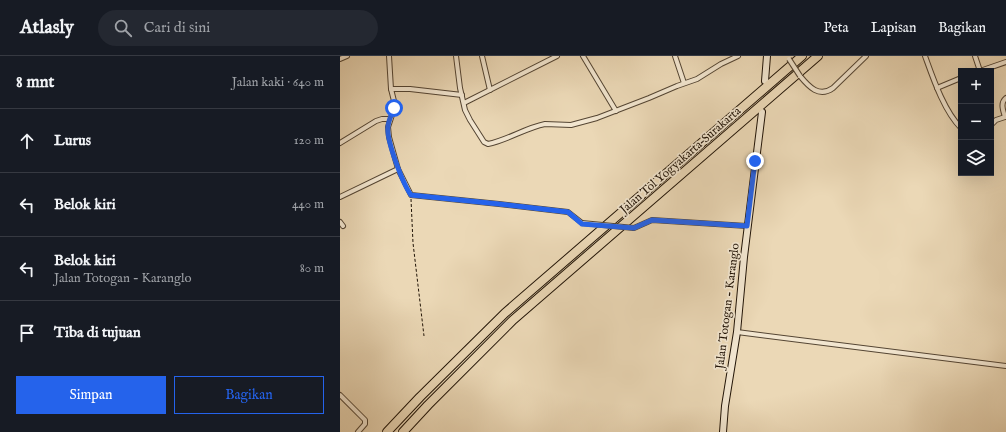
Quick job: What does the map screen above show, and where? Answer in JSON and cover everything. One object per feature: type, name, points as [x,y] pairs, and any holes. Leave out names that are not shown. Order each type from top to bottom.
[{"type":"highway","name":"Jalan Tol Yogyakarta–Surakarta","points":[[387,432],[505,313],[802,56]]},
{"type":"highway","name":"Jalan Tol Yogyakarta–Surakarta","points":[[403,432],[513,320],[818,56]]},
{"type":"main road","points":[[765,81],[767,56]]},
{"type":"main road","name":"Jalan Totogan - Karanglo","points":[[722,432],[737,332],[747,226],[762,112]]},
{"type":"street","points":[[340,59],[347,56]]},
{"type":"street","points":[[389,56],[391,89],[394,101],[394,108],[388,127],[389,137],[398,169],[411,195],[568,212],[582,224],[634,228],[652,220],[747,226]]},
{"type":"street","points":[[456,56],[457,71],[465,110],[484,142],[488,144],[541,125],[571,125],[597,118],[697,79],[721,64],[738,56]]},
{"type":"street","points":[[482,56],[490,90]]},
{"type":"street","points":[[464,103],[557,56]]},
{"type":"street","points":[[583,56],[616,111]]},
{"type":"street","points":[[675,56],[684,83]]},
{"type":"street","points":[[788,58],[811,89],[828,91],[866,56]]},
{"type":"street","points":[[925,56],[947,109],[958,125]]},
{"type":"street","points":[[975,56],[979,68]]},
{"type":"street","points":[[989,68],[1006,62]]},
{"type":"street","points":[[937,88],[958,79]]},
{"type":"street","points":[[391,89],[410,89],[462,95]]},
{"type":"street","points":[[994,122],[1006,117],[1002,105],[1006,98]]},
{"type":"street","points":[[340,143],[382,118],[390,118]]},
{"type":"street","points":[[340,197],[398,169]]},
{"type":"street","points":[[340,222],[343,226]]},
{"type":"street","points":[[737,332],[1006,366]]},
{"type":"street","points":[[340,395],[365,420],[365,424],[358,432]]},
{"type":"path","points":[[411,195],[413,243],[424,336]]},
{"type":"route","points":[[394,108],[388,127],[389,137],[398,169],[411,195],[568,212],[582,224],[634,228],[652,220],[747,226],[755,161]]}]
